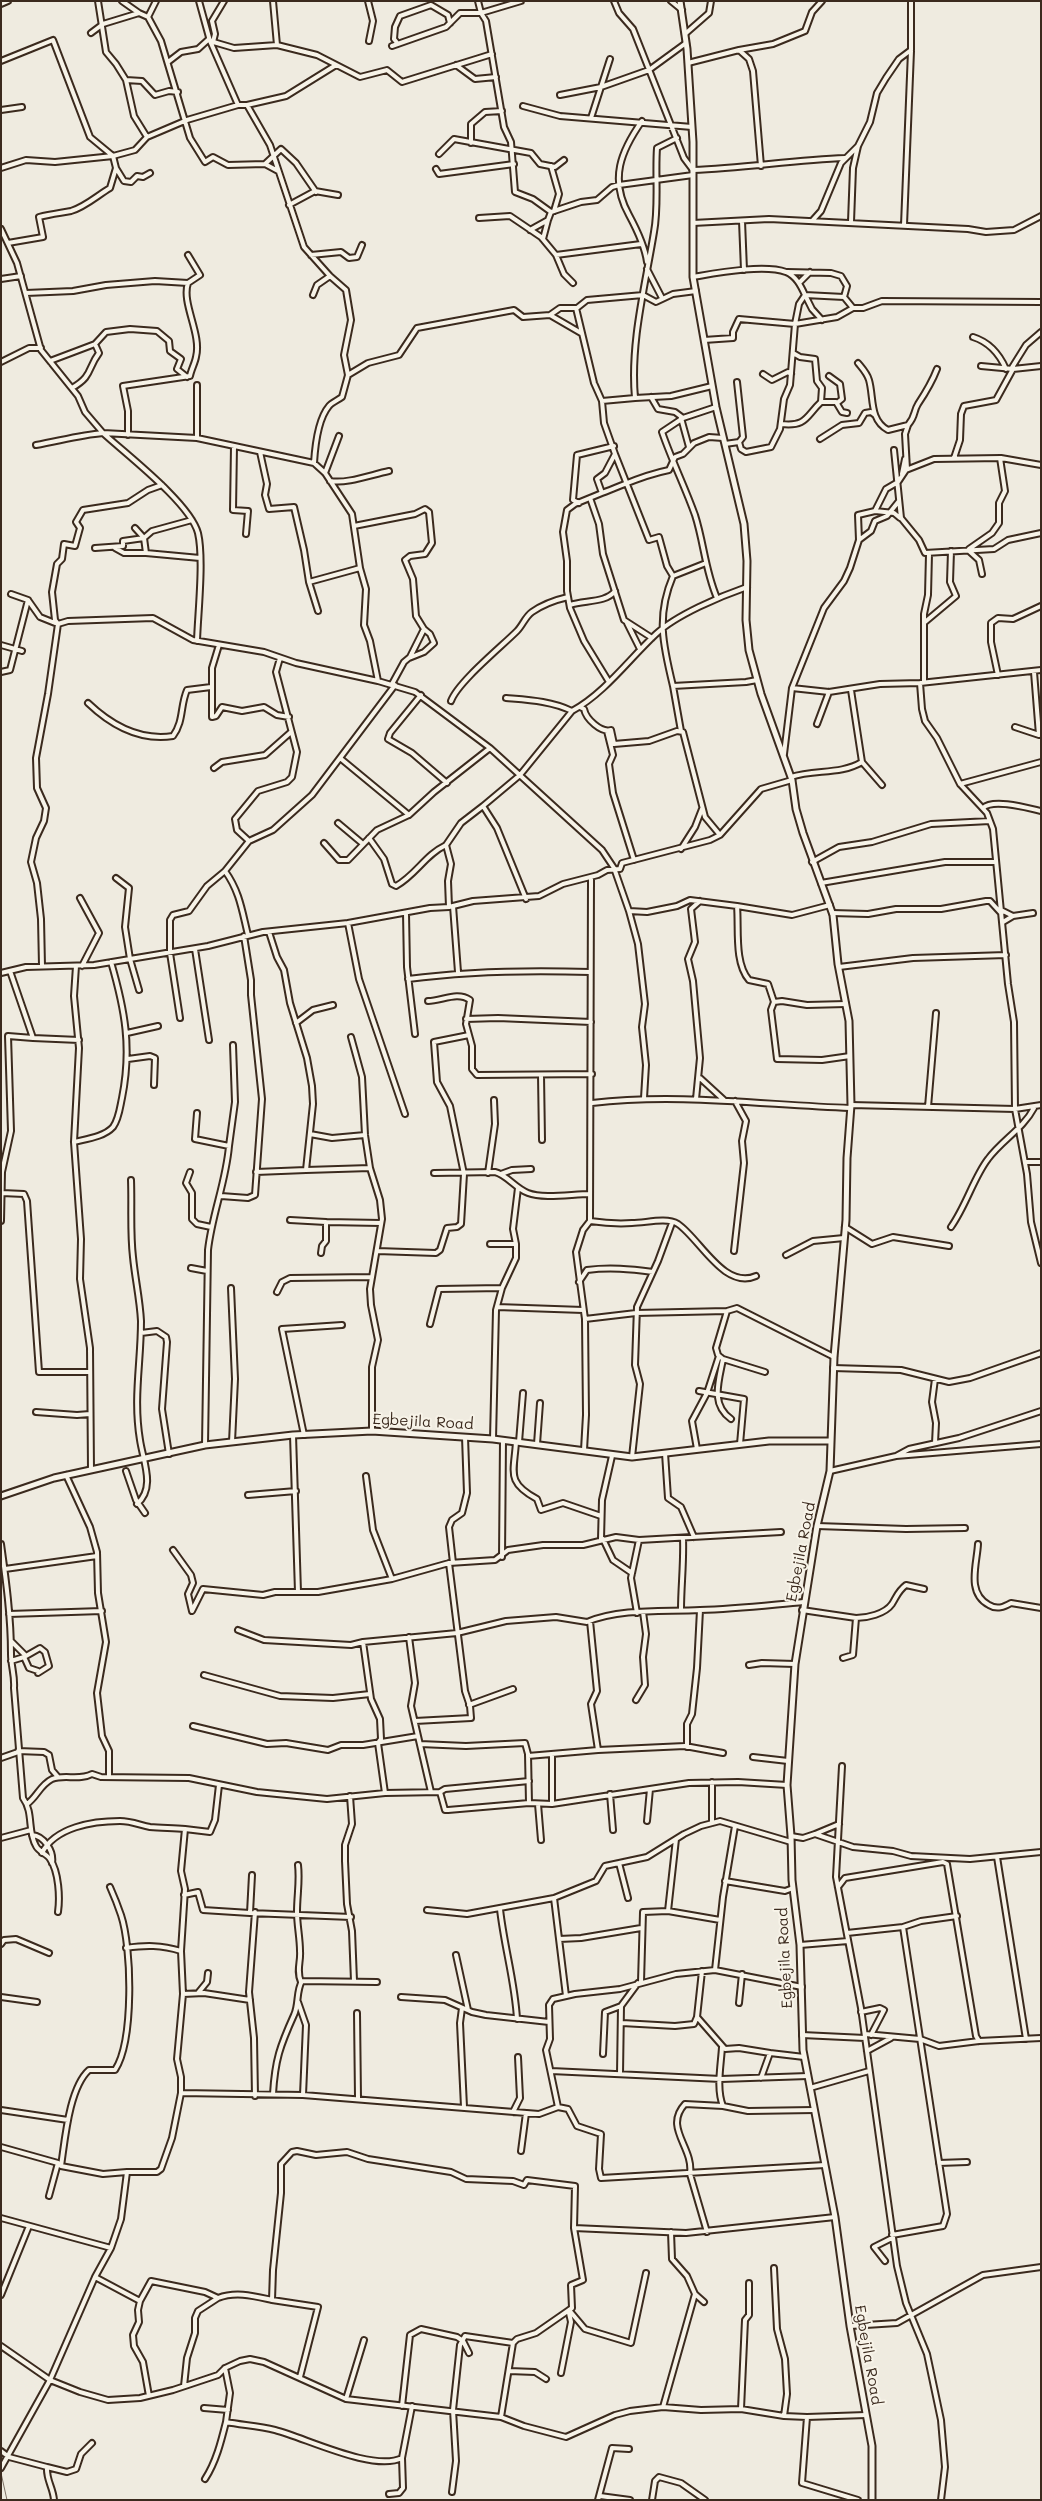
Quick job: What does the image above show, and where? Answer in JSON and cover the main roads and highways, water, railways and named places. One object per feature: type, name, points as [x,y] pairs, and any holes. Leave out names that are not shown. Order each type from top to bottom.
[{"type":"waterway","points":[[1,2473],[7,2500]]}]
